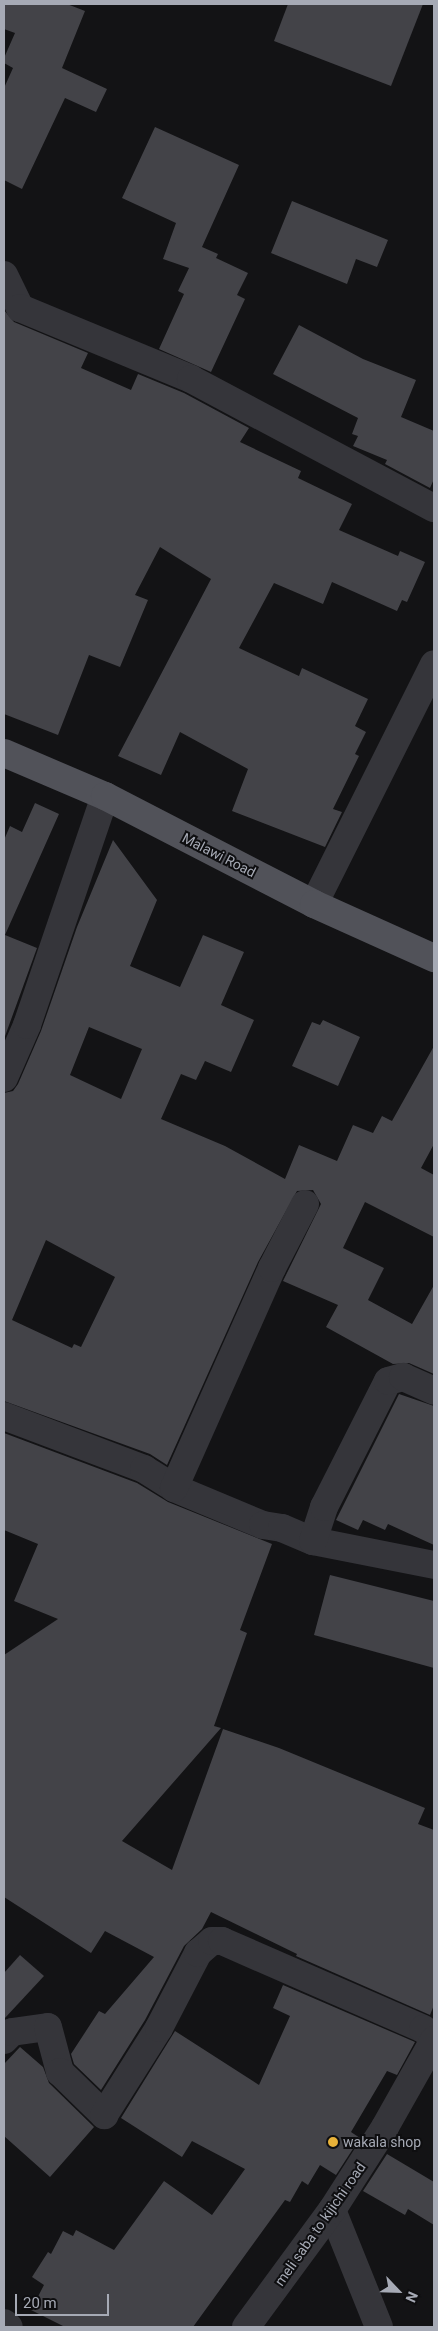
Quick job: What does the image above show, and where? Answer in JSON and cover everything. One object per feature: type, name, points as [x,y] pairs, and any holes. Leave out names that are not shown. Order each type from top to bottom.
[{"type":"main road","name":"Malawi Road","points":[[4,754],[105,796],[314,904],[434,958]]},
{"type":"street","points":[[4,275],[20,308],[191,379],[434,508]]},
{"type":"street","points":[[314,904],[434,664]]},
{"type":"street","points":[[4,1078],[27,1025],[105,796]]},
{"type":"street","points":[[174,1488],[272,1268],[305,1204]]},
{"type":"street","points":[[313,1541],[324,1507],[388,1381],[403,1377],[434,1391]]},
{"type":"street","points":[[4,1416],[144,1469],[174,1488],[263,1525],[282,1528],[313,1541],[434,1565]]},
{"type":"street","points":[[4,2040],[12,2032],[48,2027],[60,2072],[104,2115],[159,2028],[198,1953],[212,1941],[222,1941],[415,2025],[434,2038]]},
{"type":"street","name":"meli saba to kijichi road","points":[[246,2327],[332,2210],[384,2128],[434,2038]]},
{"type":"street","points":[[332,2210],[378,2327]]},
{"type":"street","points":[[4,2323],[9,2327]]},
{"type":"building","points":[[4,4],[67,4],[85,11],[62,68],[107,89],[96,112],[65,98],[22,189],[4,180],[4,88],[13,68],[4,63],[4,58],[15,33],[4,29]]},
{"type":"building","points":[[288,4],[423,4],[391,86],[274,41]]},
{"type":"building","points":[[155,127],[239,165],[202,247],[218,254],[216,258],[248,273],[237,295],[245,299],[211,372],[159,349],[184,294],[178,291],[189,268],[163,259],[176,223],[122,198]]},
{"type":"building","points":[[292,201],[388,240],[377,267],[356,259],[347,284],[271,253]]},
{"type":"building","points":[[4,310],[14,322],[88,353],[81,368],[131,390],[138,374],[184,393],[249,428],[240,442],[301,471],[298,478],[352,504],[339,530],[398,556],[400,551],[425,562],[407,602],[402,600],[397,611],[332,582],[323,604],[274,583],[239,648],[299,676],[302,668],[368,699],[355,726],[366,732],[355,754],[359,756],[333,809],[342,812],[325,847],[232,811],[248,769],[180,732],[161,775],[118,756],[211,579],[160,547],[135,595],[148,600],[120,667],[89,655],[58,735],[4,714]]},
{"type":"building","points":[[299,325],[363,359],[416,380],[401,417],[434,431],[434,479],[430,488],[385,464],[387,460],[353,446],[358,436],[352,434],[358,418],[273,374]]},
{"type":"building","points":[[35,803],[59,814],[5,935],[37,948],[4,1039],[4,840],[10,826],[22,832]]},
{"type":"building","points":[[113,840],[157,900],[130,966],[180,987],[203,935],[244,952],[221,1005],[254,1020],[231,1072],[205,1061],[196,1080],[181,1074],[161,1119],[225,1146],[285,1179],[299,1145],[337,1161],[353,1125],[373,1133],[382,1116],[392,1121],[434,1046],[434,1144],[421,1168],[434,1175],[434,1237],[365,1202],[343,1248],[384,1268],[368,1300],[412,1324],[434,1285],[434,1374],[409,1363],[393,1364],[326,1327],[338,1305],[283,1281],[321,1204],[313,1190],[297,1191],[258,1262],[167,1465],[150,1454],[4,1401],[4,1093],[13,1091],[18,1084],[41,1031],[77,927]],"holes":[[[89,1027],[142,1049],[121,1099],[70,1075]],[[46,1240],[115,1277],[81,1347],[74,1344],[72,1348],[12,1320]]]},
{"type":"building","points":[[323,1020],[360,1037],[338,1086],[292,1066],[312,1022],[320,1025]]},
{"type":"building","points":[[399,1394],[434,1406],[434,1545],[388,1524],[385,1530],[363,1520],[358,1530],[336,1520]]},
{"type":"building","points":[[4,1433],[137,1483],[168,1502],[272,1544],[240,1630],[247,1633],[214,1726],[221,1728],[122,1841],[172,1870],[223,1729],[279,1748],[425,1808],[418,1824],[434,1830],[434,2005],[430,2015],[296,1956],[297,1954],[211,1912],[202,1929],[184,1946],[145,2020],[101,2090],[74,2064],[71,2054],[99,2011],[105,2014],[154,1957],[105,1931],[91,1953],[4,1897],[4,1655],[58,1619],[14,1601],[38,1544],[4,1530]]},
{"type":"building","points":[[330,1575],[434,1601],[434,1668],[314,1635]]},
{"type":"building","points":[[20,1955],[44,1976],[4,2019],[4,1973]]},
{"type":"building","points":[[283,1985],[415,2042],[397,2075],[387,2071],[351,2132],[360,2138],[336,2175],[320,2165],[308,2185],[302,2181],[290,2202],[285,2200],[193,2327],[65,2327],[31,2310],[44,2285],[32,2277],[48,2252],[51,2254],[63,2231],[73,2236],[76,2230],[114,2250],[164,2181],[212,2215],[245,2169],[192,2141],[182,2157],[121,2118],[175,2031],[259,2085],[290,2016],[273,2008]]},
{"type":"building","points":[[20,2047],[43,2067],[49,2083],[94,2127],[50,2177],[4,2136],[4,2064]]},
{"type":"building","points":[[387,2154],[434,2182],[434,2225],[408,2209],[405,2215],[363,2191]]},
{"type":"place","name":"wakala shop","points":[[333,2142]]}]
